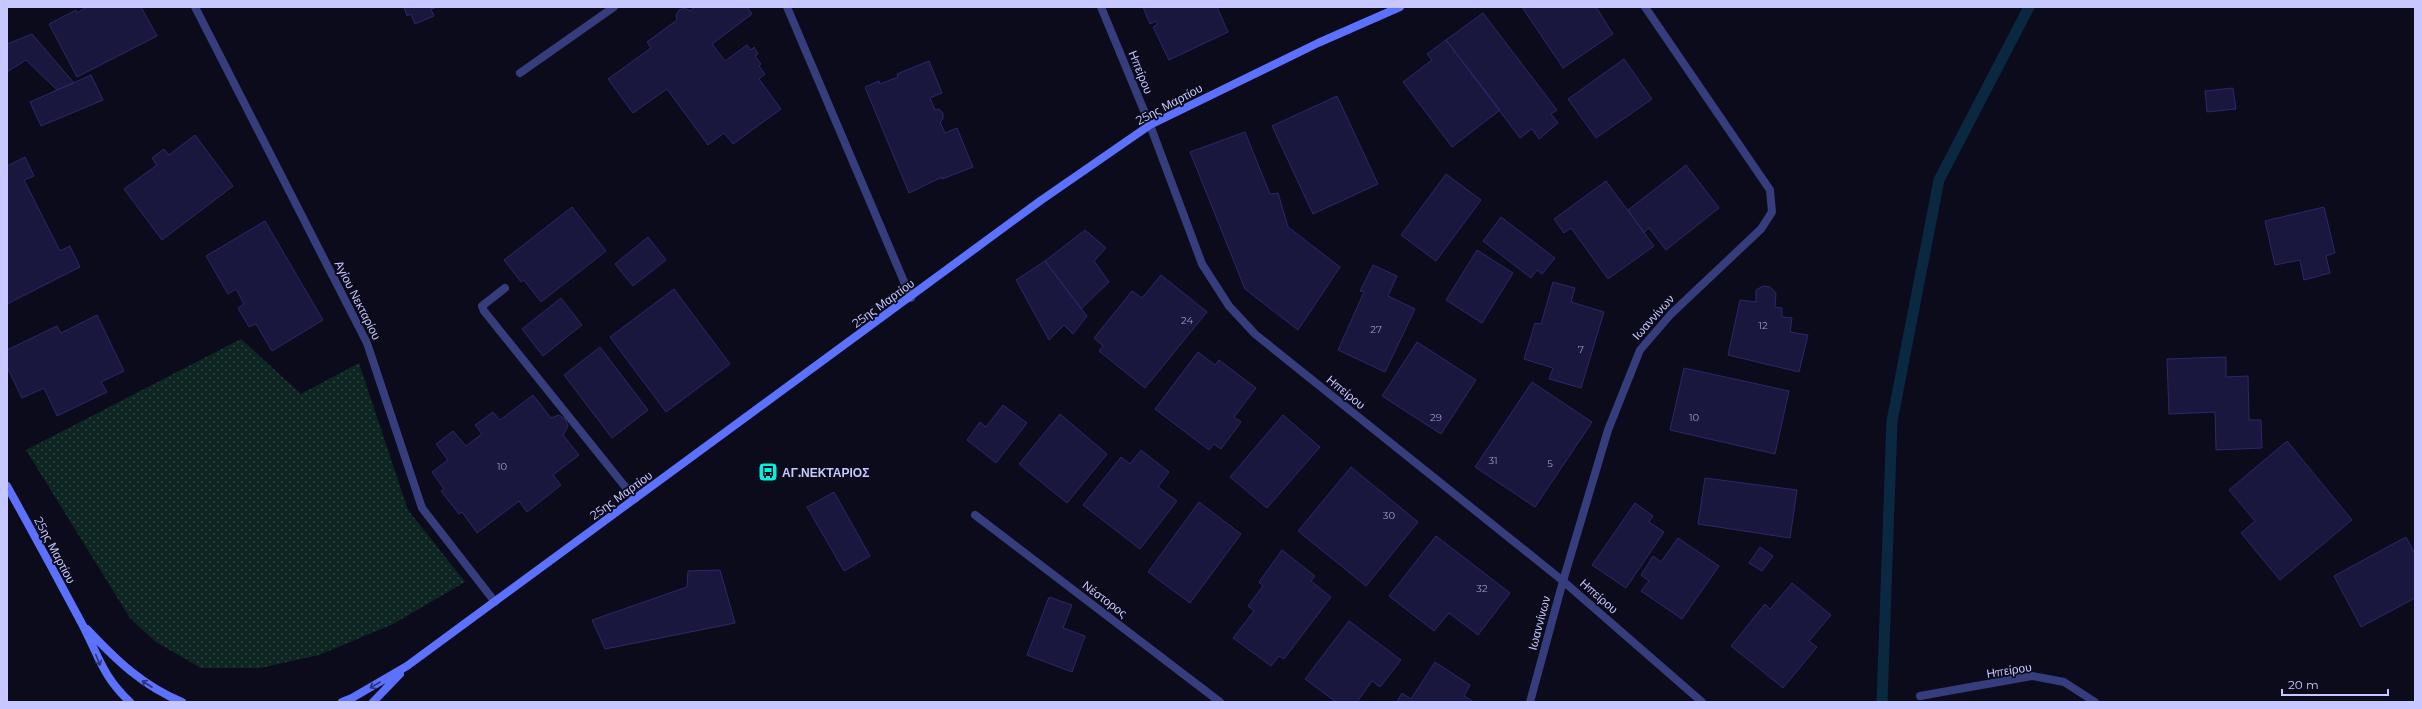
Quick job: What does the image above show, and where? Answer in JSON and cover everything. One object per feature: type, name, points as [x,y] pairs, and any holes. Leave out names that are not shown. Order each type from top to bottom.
[{"type":"main road","name":"25ης Μαρτίου","points":[[342,702],[352,698],[408,666],[1040,202],[1150,126],[1318,43],[1400,7]]},
{"type":"main road","name":"25ης Μαρτίου","points":[[7,486],[82,624],[100,666],[110,682],[130,702]]},
{"type":"main road","name":"25ης Μαρτίου","points":[[82,624],[125,669],[159,692],[182,702]]},
{"type":"main road","name":"25ης Μαρτίου","points":[[373,702],[408,666]]},
{"type":"street","name":"Αγίου Νεκταρίου","points":[[195,7],[367,343],[422,508],[495,602]]},
{"type":"street","points":[[520,73],[614,7]]},
{"type":"street","points":[[787,7],[910,298]]},
{"type":"street","name":"Ηπείρου","points":[[1101,7],[1150,126],[1202,264],[1229,306],[1255,334],[1563,581],[1702,702]]},
{"type":"street","name":"Ιωαννίνων","points":[[1530,702],[1563,581],[1608,430],[1640,350],[1671,314],[1761,228],[1772,212],[1770,190],[1645,7]]},
{"type":"street","points":[[504,288],[482,306],[484,311],[635,499]]},
{"type":"street","name":"Νέστορος","points":[[975,515],[1220,702]]},
{"type":"street","name":"Ηπείρου","points":[[1920,696],[2032,676],[2064,682],[2095,702]]},
{"type":"green space","points":[[241,339],[301,394],[359,363],[408,510],[465,582],[393,624],[319,655],[260,668],[201,668],[156,642],[130,618],[26,450]]},
{"type":"building","points":[[87,7],[141,7],[157,36],[77,77],[49,24],[76,10],[77,13]]},
{"type":"building","points":[[404,7],[437,7],[431,9],[434,16],[415,24],[411,14],[407,16]]},
{"type":"building","points":[[695,7],[747,7],[752,14],[712,44],[725,61],[747,45],[751,50],[754,47],[758,54],[755,56],[761,64],[759,66],[765,74],[759,79],[781,109],[733,144],[724,133],[708,145],[667,89],[633,113],[608,79],[651,48],[647,42],[677,20],[676,15],[679,10],[685,8],[690,11]]},
{"type":"building","points":[[1143,7],[1217,7],[1228,32],[1169,60],[1153,27],[1158,24],[1156,21],[1150,24]]},
{"type":"building","points":[[1522,7],[1596,7],[1613,34],[1563,68]]},
{"type":"building","points":[[1483,13],[1557,110],[1551,114],[1558,123],[1539,139],[1532,129],[1520,138],[1446,40]]},
{"type":"building","points":[[32,34],[74,83],[57,90],[26,60],[7,72],[7,44]]},
{"type":"building","points":[[1446,40],[1500,110],[1452,147],[1403,82],[1432,60],[1427,54]]},
{"type":"building","points":[[1624,59],[1652,99],[1596,138],[1568,99]]},
{"type":"building","points":[[929,61],[942,93],[930,98],[935,110],[939,109],[943,113],[943,119],[940,122],[945,133],[957,128],[973,167],[942,179],[942,177],[909,193],[865,87],[879,81],[880,84],[898,77],[897,74]]},
{"type":"building","points":[[91,75],[103,100],[41,126],[30,102]]},
{"type":"building","points":[[2233,88],[2236,109],[2207,112],[2205,91]]},
{"type":"building","points":[[1337,96],[1378,184],[1313,214],[1272,126]]},
{"type":"building","points":[[1245,132],[1270,194],[1278,193],[1288,227],[1340,267],[1298,330],[1245,289],[1190,152]]},
{"type":"building","points":[[195,135],[233,186],[162,240],[124,189],[157,165],[152,158],[164,149],[169,155]]},
{"type":"building","points":[[25,157],[34,176],[24,180],[60,251],[70,246],[80,267],[7,304],[7,166]]},
{"type":"building","points":[[1686,165],[1719,208],[1666,250],[1649,228],[1644,233],[1628,210]]},
{"type":"building","points":[[1446,174],[1481,200],[1436,261],[1401,235]]},
{"type":"building","points":[[1606,181],[1654,246],[1608,279],[1571,228],[1564,233],[1554,219]]},
{"type":"building","points":[[572,207],[606,251],[541,302],[524,280],[521,282],[504,260]]},
{"type":"building","points":[[2324,207],[2335,253],[2326,256],[2330,273],[2304,280],[2300,260],[2275,265],[2265,221]]},
{"type":"building","points":[[1501,217],[1555,258],[1542,274],[1537,270],[1531,278],[1483,241]]},
{"type":"building","points":[[265,221],[323,320],[272,351],[256,324],[249,327],[238,308],[244,304],[236,289],[228,294],[206,256]]},
{"type":"building","points":[[1085,230],[1106,248],[1094,261],[1109,282],[1081,309],[1045,261]]},
{"type":"building","points":[[648,237],[666,260],[633,286],[615,264]]},
{"type":"building","points":[[1477,250],[1513,273],[1482,323],[1446,300]]},
{"type":"building","points":[[1045,261],[1087,316],[1073,334],[1064,325],[1049,340],[1016,280]]},
{"type":"building","points":[[1373,265],[1397,276],[1388,296],[1415,309],[1385,372],[1338,350],[1364,292],[1360,291]]},
{"type":"building","points":[[1161,275],[1207,312],[1145,388],[1099,351],[1103,346],[1094,338],[1132,291],[1142,298]]},
{"type":"building","points":[[1553,282],[1575,288],[1571,302],[1604,312],[1581,388],[1549,379],[1553,368],[1524,359],[1535,323],[1541,324]]},
{"type":"building","points":[[1763,286],[1770,287],[1776,293],[1775,307],[1782,308],[1782,317],[1792,318],[1790,332],[1808,335],[1799,372],[1728,355],[1740,300],[1756,302],[1756,290]]},
{"type":"building","points":[[674,289],[730,364],[666,412],[610,337]]},
{"type":"building","points":[[561,298],[582,325],[543,356],[522,329]]},
{"type":"building","points":[[97,315],[124,371],[101,382],[107,392],[57,416],[44,388],[22,398],[7,367],[7,350],[57,326],[61,333]]},
{"type":"building","points":[[1417,342],[1476,380],[1441,434],[1382,396]]},
{"type":"building","points":[[600,347],[648,410],[612,438],[564,375]]},
{"type":"building","points":[[1198,352],[1215,365],[1219,360],[1256,388],[1234,417],[1241,422],[1221,449],[1214,444],[1209,450],[1155,409]]},
{"type":"building","points":[[2226,357],[2226,377],[2248,376],[2249,420],[2261,420],[2262,448],[2216,450],[2215,412],[2169,414],[2167,359]]},
{"type":"building","points":[[1684,368],[1789,391],[1775,454],[1670,430]]},
{"type":"building","points":[[1532,382],[1592,422],[1535,507],[1475,467]]},
{"type":"building","points":[[533,395],[551,418],[559,415],[565,419],[568,426],[563,435],[579,455],[553,475],[561,485],[527,512],[519,501],[477,533],[462,512],[459,514],[441,491],[444,489],[432,472],[448,460],[436,444],[453,431],[466,446],[482,434],[475,425],[493,412],[500,420]]},
{"type":"building","points":[[1003,405],[1027,423],[996,463],[967,440],[980,422],[986,427]]},
{"type":"building","points":[[1060,414],[1107,454],[1067,503],[1019,464]]},
{"type":"building","points":[[1283,415],[1320,447],[1267,508],[1230,477]]},
{"type":"building","points":[[2287,441],[2352,520],[2280,580],[2241,533],[2255,521],[2229,490]]},
{"type":"building","points":[[1141,450],[1169,472],[1158,487],[1177,501],[1140,549],[1083,505],[1121,457],[1130,464]]},
{"type":"building","points":[[1351,467],[1418,522],[1366,586],[1298,531]]},
{"type":"building","points":[[1705,478],[1797,490],[1790,538],[1698,524]]},
{"type":"building","points":[[834,492],[870,556],[844,571],[807,507]]},
{"type":"building","points":[[1199,502],[1241,534],[1190,603],[1148,572]]},
{"type":"building","points":[[1635,503],[1653,516],[1649,522],[1664,532],[1626,588],[1592,565]]},
{"type":"building","points":[[1436,536],[1510,593],[1478,635],[1449,613],[1434,631],[1389,596]]},
{"type":"building","points":[[2406,537],[2415,554],[2415,598],[2361,627],[2334,576]]},
{"type":"building","points":[[1678,538],[1719,566],[1682,619],[1641,591],[1649,581],[1641,575],[1653,556],[1661,562]]},
{"type":"building","points":[[1760,547],[1773,556],[1762,571],[1749,563]]},
{"type":"building","points":[[1282,550],[1315,576],[1311,581],[1331,597],[1284,659],[1279,656],[1271,666],[1233,638],[1254,611],[1248,606],[1263,586],[1259,582]]},
{"type":"building","points":[[720,570],[735,623],[605,649],[592,620],[687,587],[688,571]]},
{"type":"building","points":[[1792,583],[1831,615],[1809,641],[1817,647],[1783,688],[1731,646],[1765,604],[1770,609]]},
{"type":"building","points":[[1049,597],[1072,605],[1063,628],[1085,636],[1072,672],[1027,655]]},
{"type":"building","points":[[1349,621],[1401,660],[1380,687],[1372,681],[1357,702],[1336,702],[1305,679]]},
{"type":"building","points":[[1435,662],[1470,685],[1464,696],[1474,702],[1397,702],[1402,693],[1411,699]]},
{"type":"waterway","points":[[1882,702],[1892,421],[1939,180],[2029,7]]},
{"type":"place","name":"ΑΓ.ΝΕΚΤΑΡΙΟΣ","points":[[768,472]]}]
